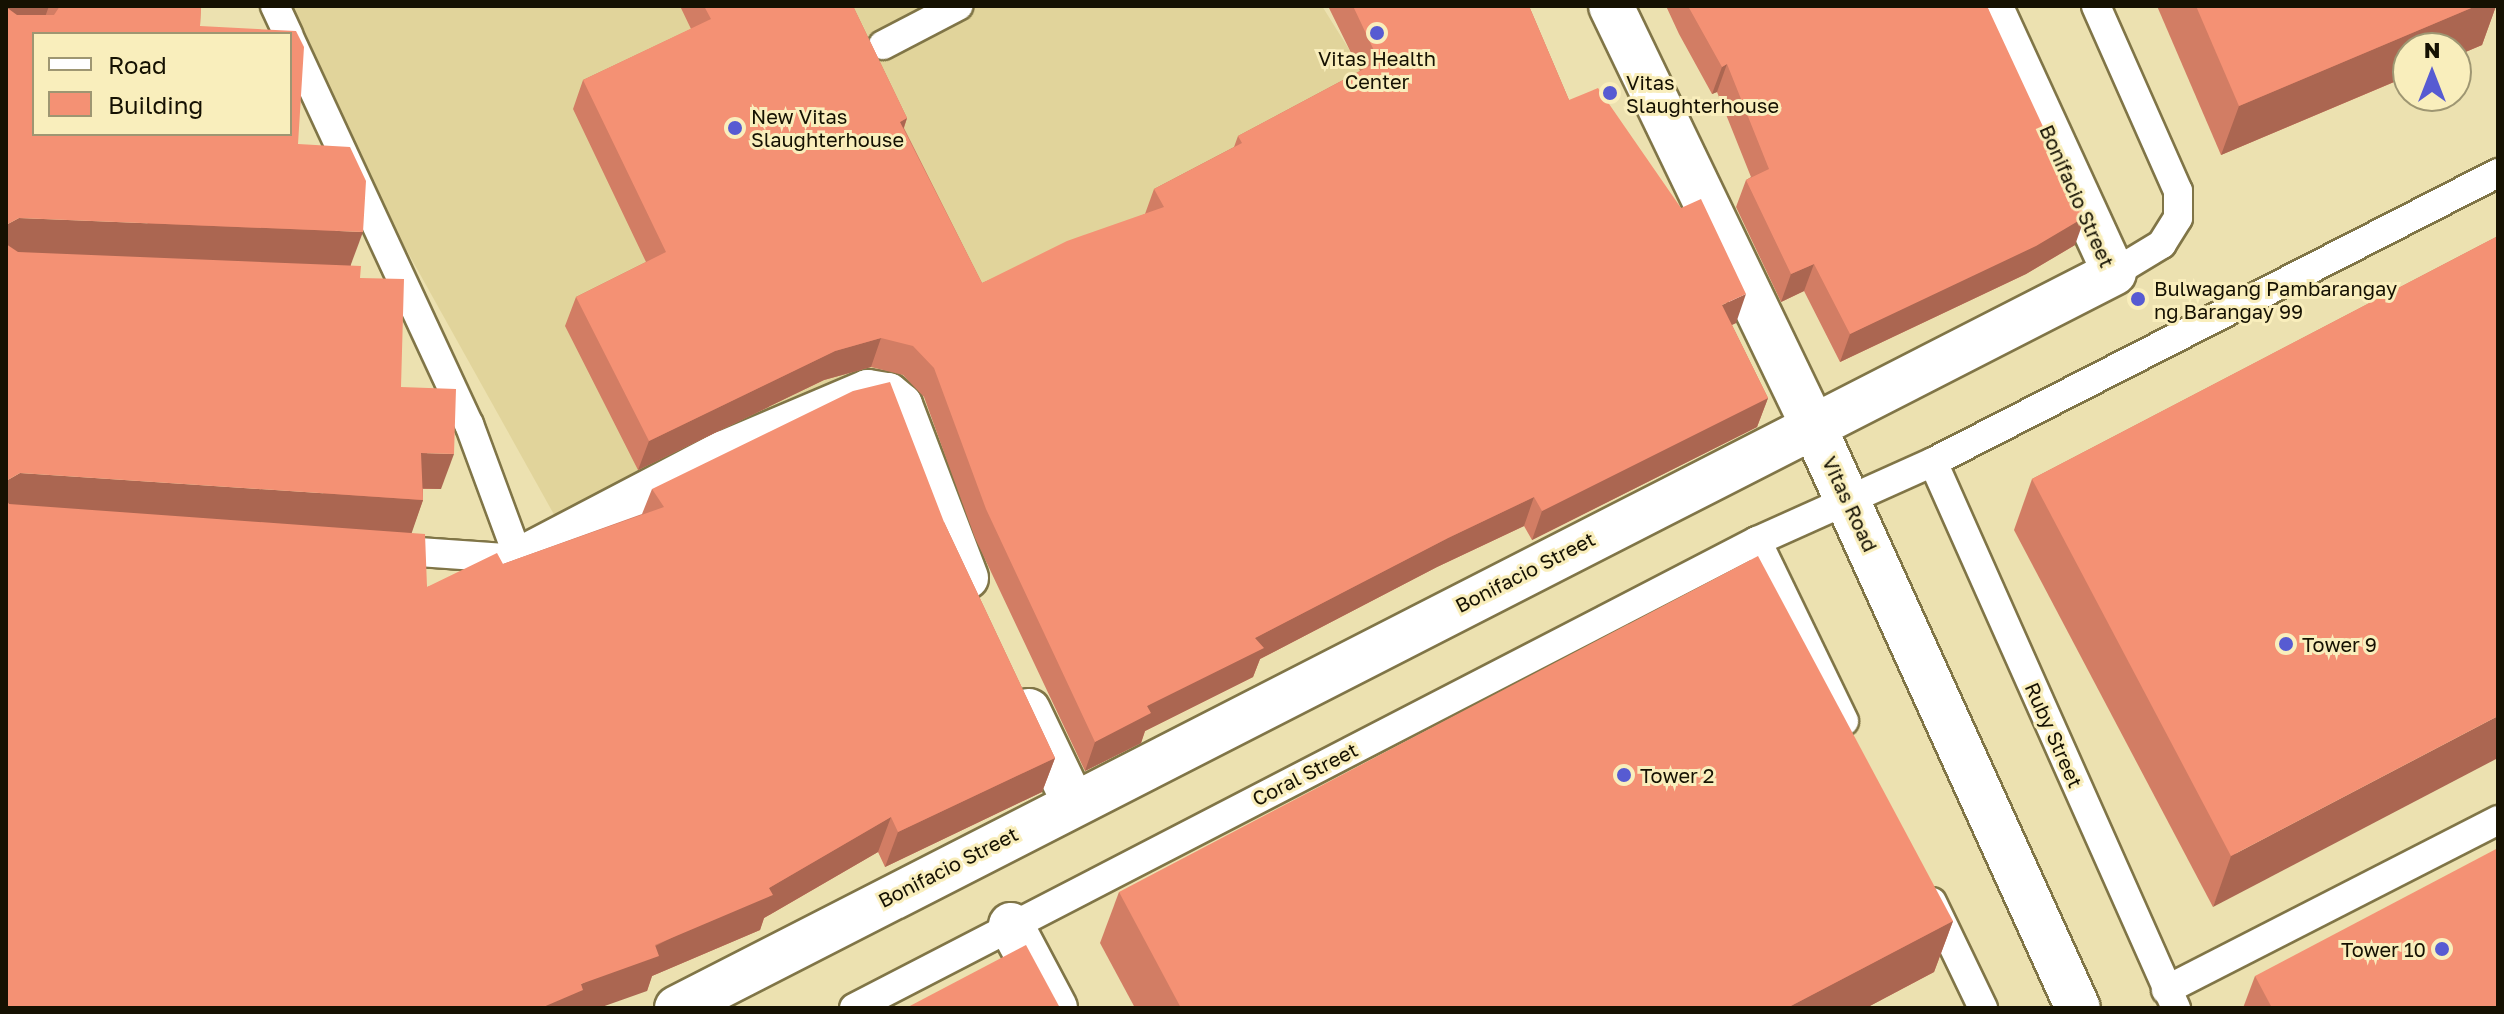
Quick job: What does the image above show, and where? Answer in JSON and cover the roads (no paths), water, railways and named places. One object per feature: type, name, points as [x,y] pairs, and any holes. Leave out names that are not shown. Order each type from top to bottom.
[{"type":"street","name":"Vitas Road","points":[[1611,6],[1848,500],[2078,1008]]},
{"type":"street","name":"Bonifacio Street","points":[[677,1008],[1073,802],[2114,273],[1991,6]]},
{"type":"street","points":[[519,559],[724,452],[851,396],[881,392],[901,405],[953,547],[985,615]]},
{"type":"street","points":[[1010,669],[1073,802]]},
{"type":"street","points":[[1011,925],[1055,1008]]},
{"type":"lane","points":[[275,6],[286,32]]},
{"type":"lane","points":[[883,45],[958,6]]},
{"type":"lane","points":[[2096,6],[2178,191],[2178,218],[2162,244],[2114,273]]},
{"type":"lane","points":[[292,45],[469,424],[519,559],[363,549]]},
{"type":"lane","name":"Coral Street","points":[[854,1008],[1757,541],[1933,462],[2498,173]]},
{"type":"lane","points":[[373,284],[405,286]]},
{"type":"lane","name":"Ruby Street","points":[[1933,462],[2171,999]]},
{"type":"lane","points":[[1757,541],[1859,751]]},
{"type":"lane","points":[[2171,999],[2498,820]]},
{"type":"lane","points":[[1920,877],[1978,1006]]},
{"type":"place","name":"Vitas Health Center","points":[[1377,33]]},
{"type":"place","name":"Vitas Slaughterhouse","points":[[1610,93]]},
{"type":"place","name":"New Vitas Slaughterhouse","points":[[735,128]]},
{"type":"place","name":"Bulwagang Pambarangay ng Barangay 99","points":[[2138,299]]},
{"type":"place","name":"Tower 9","points":[[2286,644]]},
{"type":"place","name":"Tower 2","points":[[1624,775]]},
{"type":"place","name":"Tower 10","points":[[2442,949]]}]
